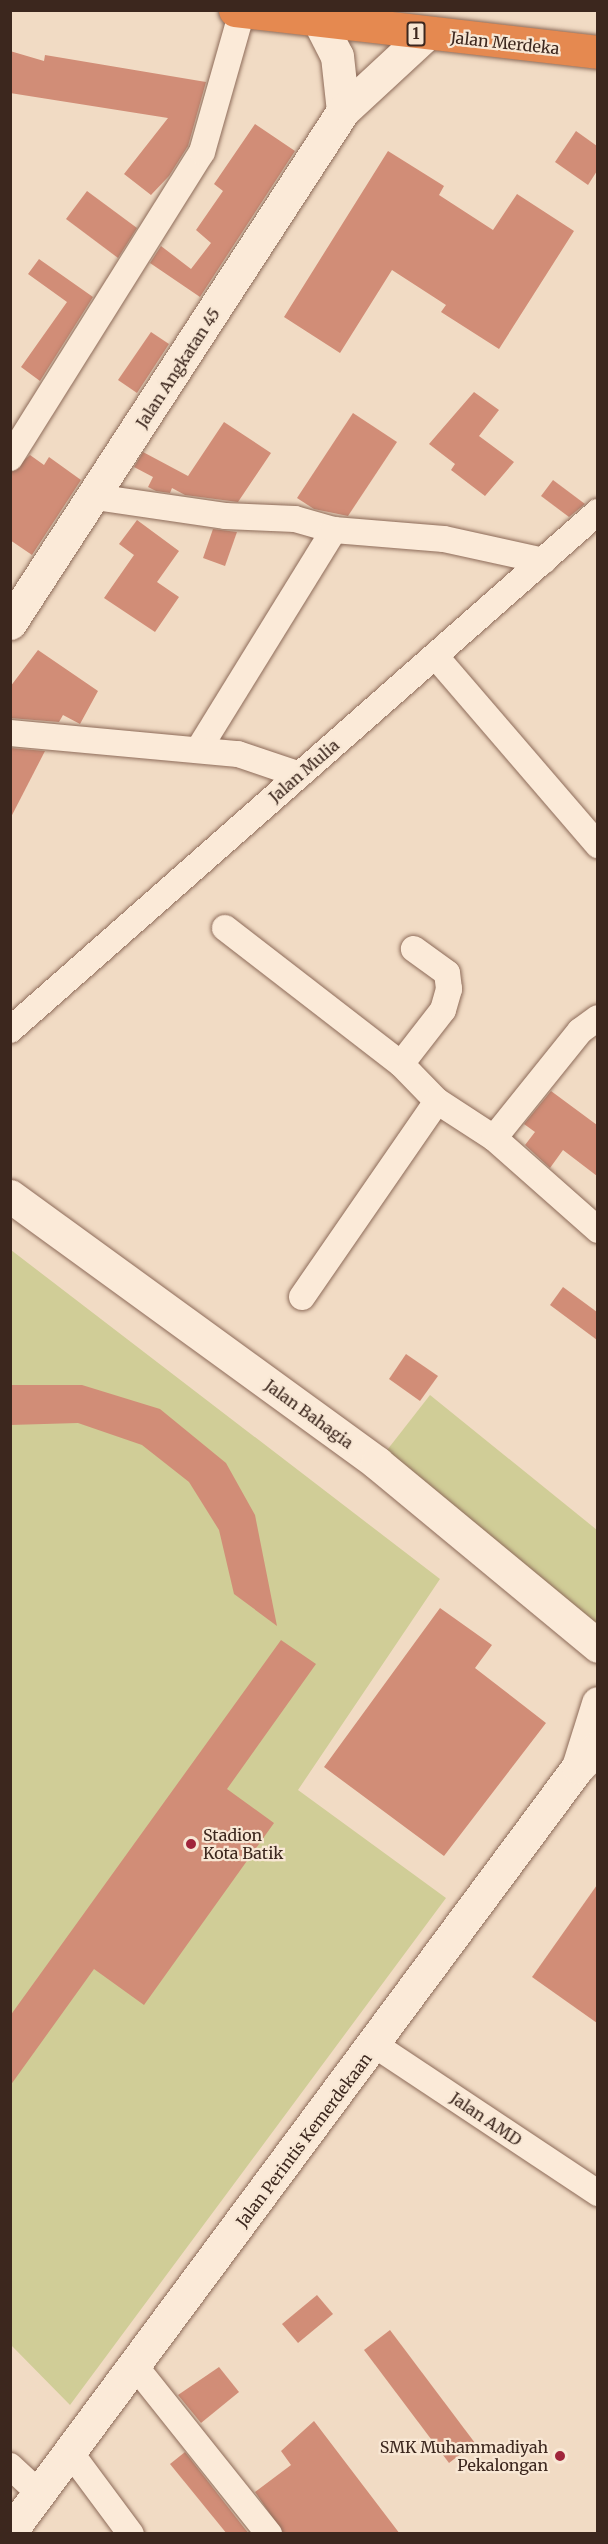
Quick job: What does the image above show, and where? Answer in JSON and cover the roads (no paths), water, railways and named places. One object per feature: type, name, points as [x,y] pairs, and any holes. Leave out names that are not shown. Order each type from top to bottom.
[{"type":"highway","name":"Jalan Merdeka","points":[[239,11],[319,21],[388,20],[424,35],[597,52]]},
{"type":"street","points":[[15,442],[202,152],[239,11]]},
{"type":"street","points":[[319,21],[337,56],[344,111]]},
{"type":"street","name":"Jalan Angkatan 45","points":[[10,623],[95,497],[344,111],[424,35]]},
{"type":"street","points":[[95,497],[225,516],[295,519],[334,530],[444,539],[544,561]]},
{"type":"street","name":"Jalan Mulia","points":[[10,1030],[21,1007],[437,658],[597,512]]},
{"type":"street","points":[[200,749],[334,530]]},
{"type":"street","points":[[437,658],[597,845]]},
{"type":"street","points":[[10,733],[238,754],[300,774]]},
{"type":"street","points":[[225,928],[401,1064],[437,1101],[494,1138],[597,1230]]},
{"type":"street","points":[[401,1064],[443,1010],[449,989],[447,973],[414,949]]},
{"type":"street","points":[[494,1138],[580,1031],[597,1018]]},
{"type":"street","points":[[302,1297],[437,1101]]},
{"type":"street","name":"Jalan Bahagia","points":[[10,1196],[377,1463],[597,1646]]},
{"type":"street","name":"Jalan Perintis Kemerdekaan","points":[[10,2532],[587,1758],[597,1703]]},
{"type":"street","name":"Jalan AMD","points":[[375,2045],[597,2193]]},
{"type":"street","points":[[135,2366],[269,2534]]},
{"type":"street","points":[[70,2452],[131,2534]]},
{"type":"street","points":[[10,2466],[39,2493]]},
{"type":"place","name":"Stadion Kota Batik","points":[[191,1844]]},
{"type":"place","name":"SMK Muhammadiyah Pekalongan","points":[[560,2456]]}]
